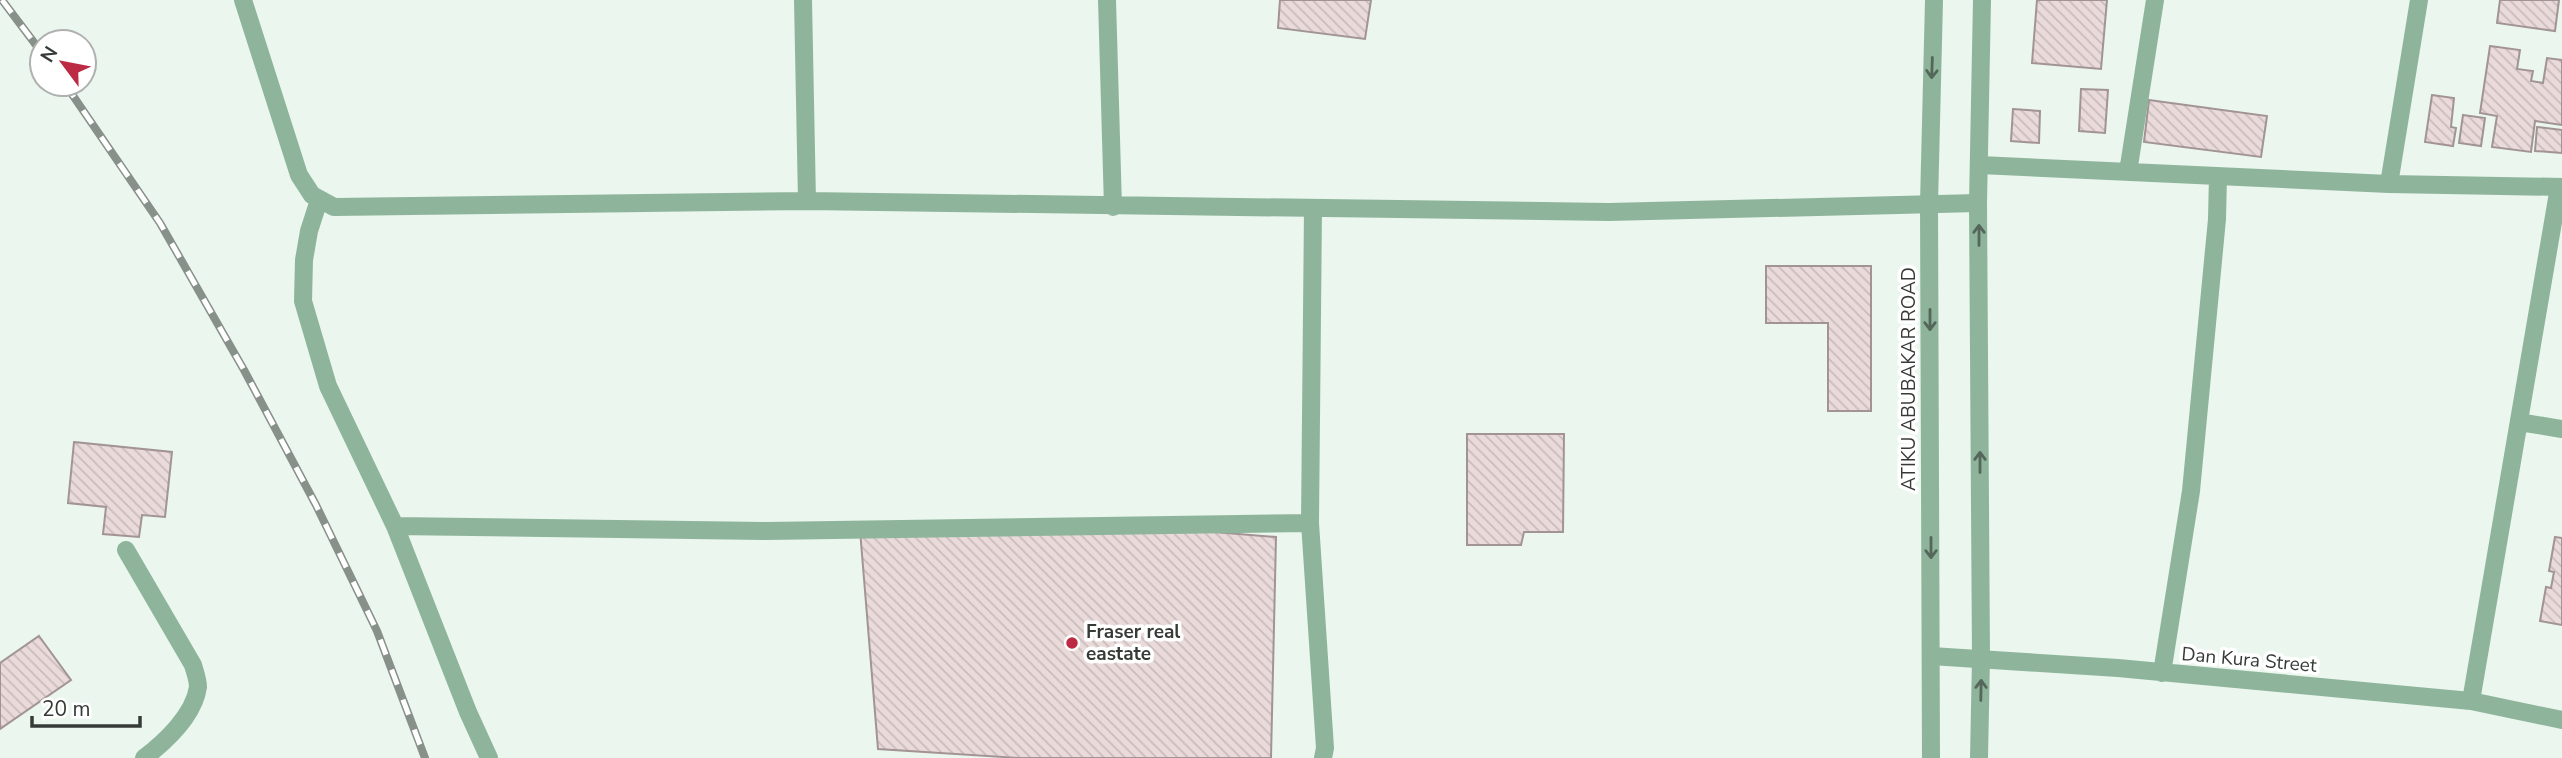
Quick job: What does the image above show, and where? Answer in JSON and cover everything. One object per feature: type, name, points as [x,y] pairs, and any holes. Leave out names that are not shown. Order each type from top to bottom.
[{"type":"street","points":[[243,0],[294,163],[305,187],[319,200],[334,207],[807,201],[1609,212],[1978,203]]},
{"type":"street","points":[[803,0],[807,201]]},
{"type":"street","points":[[1107,0],[1112,207]]},
{"type":"street","name":"ATIKU ABUBAKAR ROAD","points":[[1931,758],[1929,204],[1934,0]]},
{"type":"street","points":[[1979,758],[1981,658],[1978,203],[1982,0]]},
{"type":"street","points":[[2128,172],[2155,0]]},
{"type":"street","points":[[2389,184],[2420,0]]},
{"type":"street","points":[[1980,165],[2389,184],[2560,187],[2471,701]]},
{"type":"street","points":[[2162,673],[2191,491],[2217,219],[2218,176]]},
{"type":"street","points":[[319,200],[309,231],[304,260],[303,300],[328,386],[395,526],[468,712],[489,758]]},
{"type":"street","points":[[1313,209],[1310,523],[1325,748],[1323,758]]},
{"type":"street","points":[[2519,422],[2562,429]]},
{"type":"street","points":[[395,526],[767,531],[1310,523]]},
{"type":"street","points":[[126,550],[193,665],[198,686],[192,703],[170,736],[144,758]]},
{"type":"street","name":"Dan Kura Street","points":[[1931,656],[2162,673],[2471,701],[2562,720]]},
{"type":"building","points":[[1280,0],[1371,0],[1365,39],[1278,28]]},
{"type":"building","points":[[2037,0],[2107,0],[2101,69],[2032,63]]},
{"type":"building","points":[[2500,0],[2559,0],[2555,31],[2497,23]]},
{"type":"building","points":[[2490,46],[2520,50],[2517,69],[2533,71],[2531,81],[2543,83],[2547,58],[2562,60],[2562,125],[2535,121],[2531,152],[2492,147],[2497,116],[2480,113]]},
{"type":"building","points":[[2081,89],[2108,90],[2105,133],[2079,131]]},
{"type":"building","points":[[2432,95],[2454,98],[2451,127],[2456,128],[2453,146],[2425,142]]},
{"type":"building","points":[[2149,100],[2267,116],[2261,157],[2144,142]]},
{"type":"building","points":[[2013,109],[2040,111],[2039,143],[2011,141]]},
{"type":"building","points":[[2463,115],[2485,118],[2481,146],[2459,143]]},
{"type":"building","points":[[2537,127],[2562,130],[2562,153],[2535,151]]},
{"type":"building","points":[[1766,266],[1871,266],[1871,411],[1828,411],[1828,323],[1766,323]]},
{"type":"building","points":[[1467,434],[1564,434],[1563,532],[1524,532],[1521,545],[1467,545]]},
{"type":"building","points":[[74,442],[172,452],[165,517],[142,515],[139,537],[103,534],[106,507],[68,503]]},
{"type":"building","name":"Fraser real eastate","points":[[1153,527],[1276,537],[1271,758],[1019,758],[878,749],[860,530]]},
{"type":"building","points":[[2555,537],[2562,538],[2562,625],[2540,621],[2546,587],[2551,588],[2554,572],[2549,571]]},
{"type":"building","points":[[39,636],[71,680],[0,729],[0,663]]},
{"type":"railway","points":[[2,0],[28,34]]},
{"type":"railway","points":[[75,98],[160,223],[244,370],[316,505],[377,631],[425,758]]},
{"type":"place","name":"Fraser real eastate","points":[[1072,643]]}]
